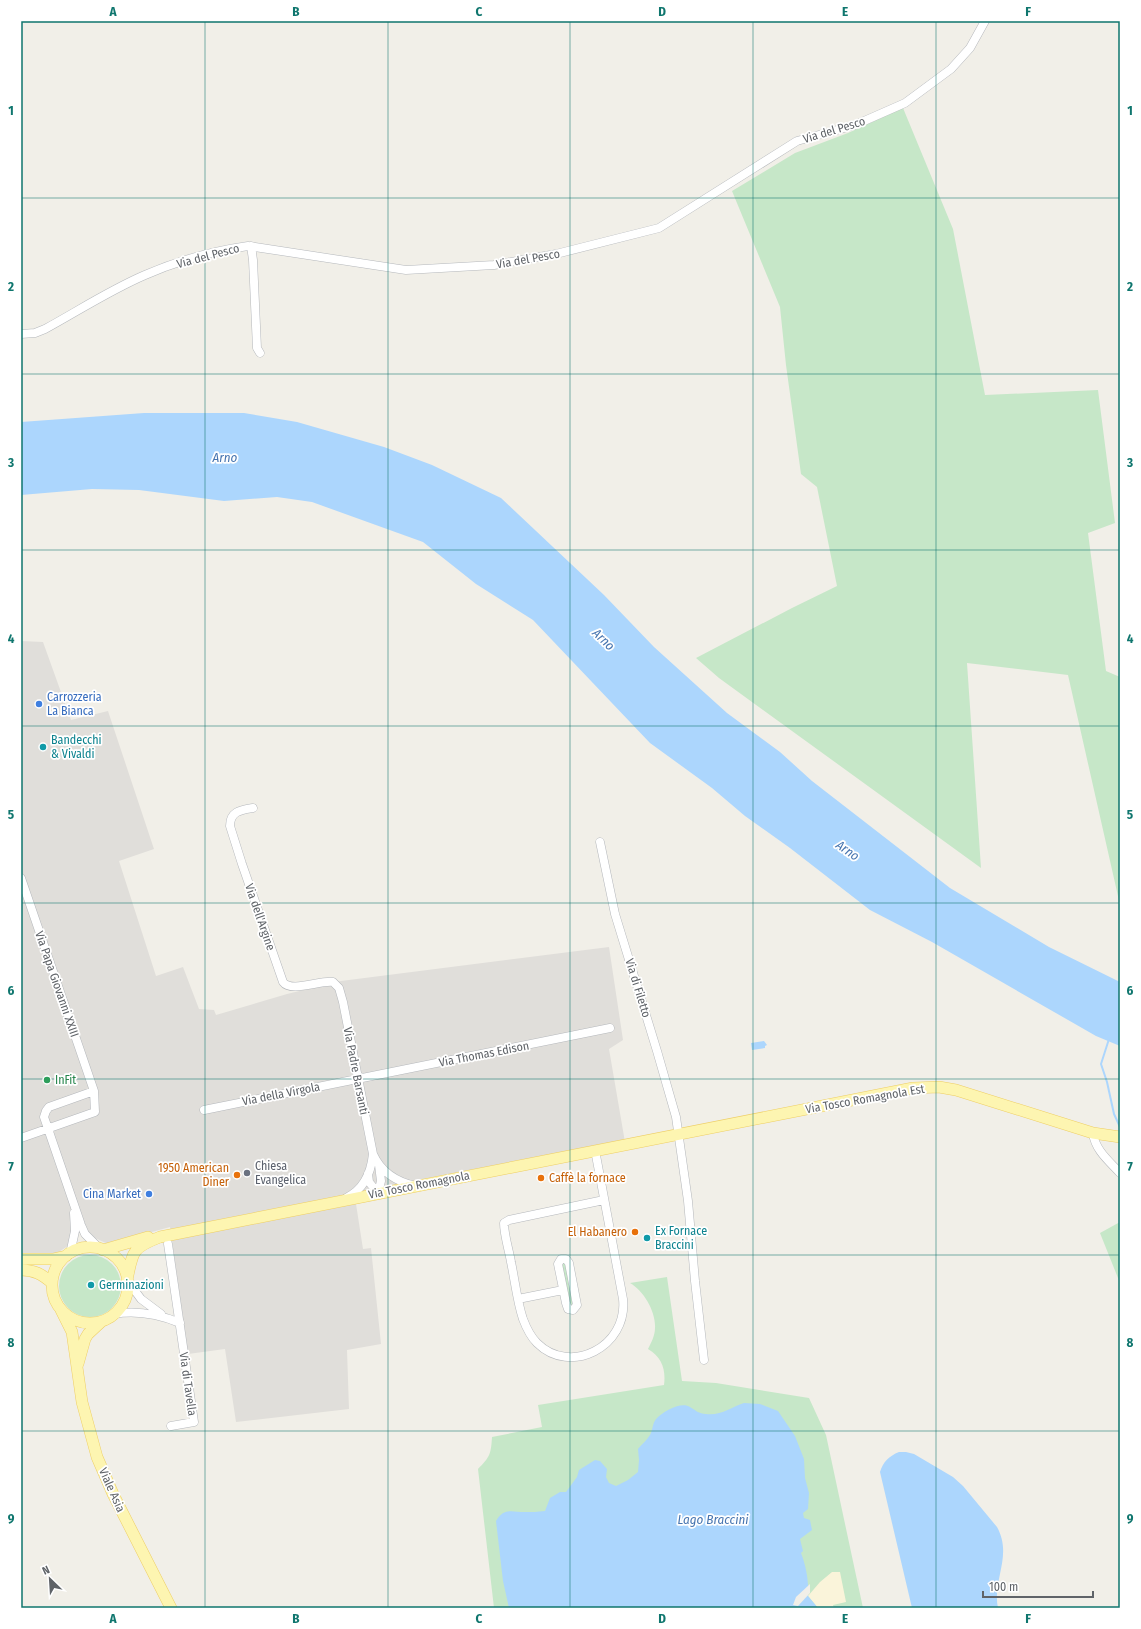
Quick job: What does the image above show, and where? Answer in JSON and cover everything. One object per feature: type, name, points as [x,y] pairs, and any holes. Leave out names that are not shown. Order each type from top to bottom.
[{"type":"main road","name":"Via Tosco Romagnola Est","points":[[678,1134],[900,1090],[927,1087],[956,1090],[1093,1133],[1120,1137]]},
{"type":"main road","name":"Via Tosco Romagnola","points":[[127,1280],[134,1252],[144,1243],[164,1240],[341,1200],[678,1134]]},
{"type":"main road","name":"Via Tosco Romagnola","points":[[101,1250],[145,1238],[164,1240]]},
{"type":"main road","points":[[21,1259],[53,1259],[87,1248],[101,1250],[111,1254],[120,1264],[127,1280],[127,1293],[125,1299],[114,1314],[102,1321],[88,1334],[85,1339],[78,1365]]},
{"type":"main road","points":[[68,1255],[56,1268],[52,1283],[55,1300],[66,1315],[77,1321],[90,1323],[102,1321]]},
{"type":"main road","points":[[21,1270],[30,1270],[40,1274],[52,1283]]},
{"type":"main road","name":"Viale Asia","points":[[61,1310],[72,1332],[78,1365],[82,1402],[97,1457],[113,1494],[171,1608]]},
{"type":"street","name":"Via del Pesco","points":[[21,334],[35,333],[45,329],[146,274],[222,249],[251,246],[406,270],[494,265],[556,254],[659,228],[797,141],[855,125],[905,103],[951,69],[970,48],[985,21]]},
{"type":"street","points":[[251,246],[257,348],[260,353]]},
{"type":"street","name":"Via dell'Argine","points":[[253,808],[238,811],[234,814],[230,820],[230,826],[283,982],[286,986],[293,987],[329,982],[335,984],[339,988]]},
{"type":"street","name":"Via di Filetto","points":[[600,842],[615,914],[673,1105],[687,1192],[704,1360]]},
{"type":"street","name":"Via Papa Giovanni XXIII","points":[[21,878],[94,1091],[95,1112],[47,1128]]},
{"type":"street","name":"Via Padre Barsanti","points":[[339,988],[373,1154],[379,1165],[387,1173],[397,1180],[416,1186]]},
{"type":"street","name":"Via Thomas Edison","points":[[358,1079],[610,1028]]},
{"type":"street","name":"Via della Virgola","points":[[204,1110],[358,1079]]},
{"type":"street","points":[[94,1091],[50,1107],[44,1115],[73,1204],[86,1234],[101,1250]]},
{"type":"street","points":[[21,1138],[47,1128]]},
{"type":"street","points":[[1093,1133],[1099,1149],[1120,1173]]},
{"type":"street","points":[[595,1150],[623,1303],[621,1321],[610,1340],[594,1352],[580,1356],[551,1352],[540,1345],[532,1336],[523,1320],[505,1231],[505,1222],[604,1200]]},
{"type":"street","name":"Via Padre Barsanti","points":[[341,1200],[358,1190],[368,1174],[373,1154]]},
{"type":"street","name":"Via Padre Barsanti","points":[[378,1193],[381,1180],[379,1165]]},
{"type":"street","points":[[368,1174],[369,1182],[378,1193]]},
{"type":"street","points":[[68,1255],[75,1231],[73,1204]]},
{"type":"street","name":"Via di Tavella","points":[[164,1240],[180,1323],[194,1422],[171,1426]]},
{"type":"street","points":[[563,1258],[569,1262],[577,1305],[575,1309],[570,1310],[567,1307],[563,1290],[558,1264],[563,1258]]},
{"type":"street","points":[[127,1280],[141,1299],[165,1317]]},
{"type":"street","points":[[518,1299],[563,1290]]},
{"type":"street","points":[[114,1314],[133,1312],[165,1317],[180,1323]]},
{"type":"shaded area","points":[[21,641],[43,642],[71,720],[108,711],[154,849],[119,861],[156,976],[183,967],[199,1009],[214,1010],[216,1015],[287,994],[341,981],[609,947],[623,1040],[609,1049],[626,1148],[356,1204],[363,1249],[371,1248],[381,1344],[347,1350],[349,1409],[236,1422],[225,1349],[188,1354],[170,1227],[108,1244],[95,1238],[76,1221],[68,1246],[57,1253],[21,1255]]},
{"type":"green space","points":[[903,108],[953,229],[985,395],[1098,390],[1115,523],[1088,533],[1106,671],[1120,677],[1120,905],[1068,675],[967,663],[981,868],[719,678],[696,658],[837,586],[817,487],[801,474],[786,365],[780,307],[732,191],[795,153],[848,133]]},
{"type":"green space","points":[[1120,1222],[1120,1283],[1100,1233]]},
{"type":"green space","points":[[90,1255],[102,1257],[112,1264],[119,1274],[121,1286],[119,1298],[112,1308],[102,1315],[90,1317],[78,1315],[68,1308],[61,1298],[59,1286],[61,1274],[68,1264],[78,1257]]},
{"type":"green space","points":[[561,1262],[565,1262],[574,1304],[571,1307]]},
{"type":"green space","name":"Lago Braccini","points":[[667,1277],[682,1381],[716,1383],[809,1398],[826,1435],[863,1608],[494,1608],[478,1469],[489,1455],[492,1437],[542,1427],[538,1405],[664,1385],[664,1369],[662,1364],[657,1356],[648,1349],[655,1331],[655,1322],[651,1309],[640,1291],[630,1283]]},
{"type":"sand","points":[[832,1572],[840,1572],[846,1602],[833,1605],[834,1608],[818,1608],[808,1596],[820,1582]]},
{"type":"water","name":"Arno","points":[[144,413],[244,413],[297,422],[384,447],[432,465],[501,498],[604,595],[654,647],[727,713],[780,752],[812,781],[950,888],[1049,947],[1120,982],[1120,1046],[1096,1036],[932,942],[870,910],[790,848],[745,816],[712,788],[650,743],[533,620],[476,584],[423,542],[312,502],[277,497],[224,501],[139,490],[92,489],[21,495],[21,422]]},
{"type":"water","points":[[764,1041],[767,1045],[765,1048],[752,1050],[751,1043]]},
{"type":"water","name":"Lago Braccini","points":[[744,1403],[760,1404],[778,1411],[795,1436],[804,1459],[805,1478],[809,1493],[808,1509],[803,1513],[804,1518],[810,1520],[812,1530],[800,1539],[803,1551],[801,1553],[807,1574],[808,1596],[818,1608],[509,1608],[503,1581],[496,1521],[502,1514],[509,1511],[545,1511],[550,1498],[560,1492],[566,1492],[577,1477],[579,1470],[595,1460],[600,1461],[607,1469],[606,1477],[609,1483],[616,1486],[628,1480],[638,1472],[638,1449],[650,1435],[655,1420],[672,1408],[682,1405],[690,1407],[697,1412],[716,1414]]},
{"type":"water","points":[[899,1452],[914,1454],[953,1477],[963,1486],[997,1527],[1003,1548],[997,1598],[998,1608],[912,1608],[880,1472],[887,1460],[892,1455]]},
{"type":"pier","points":[[810,1584],[810,1593],[798,1606],[793,1605],[796,1597]]},
{"type":"waterway","points":[[1109,1039],[1101,1064],[1107,1082],[1114,1114],[1120,1127]]},
{"type":"place","name":"Carrozzeria La Bianca","points":[[39,704]]},
{"type":"place","name":"Bandecchi & Vivaldi","points":[[43,747]]},
{"type":"place","name":"InFit","points":[[47,1080]]},
{"type":"place","name":"Chiesa Evangelica","points":[[247,1173]]},
{"type":"place","name":"1950 American Diner","points":[[237,1175]]},
{"type":"place","name":"Caffè la fornace","points":[[541,1178]]},
{"type":"place","name":"Cina Market","points":[[149,1194]]},
{"type":"place","name":"El Habanero","points":[[635,1232]]},
{"type":"place","name":"Ex Fornace Braccini","points":[[647,1238]]},
{"type":"place","name":"Germinazioni","points":[[91,1285]]}]
